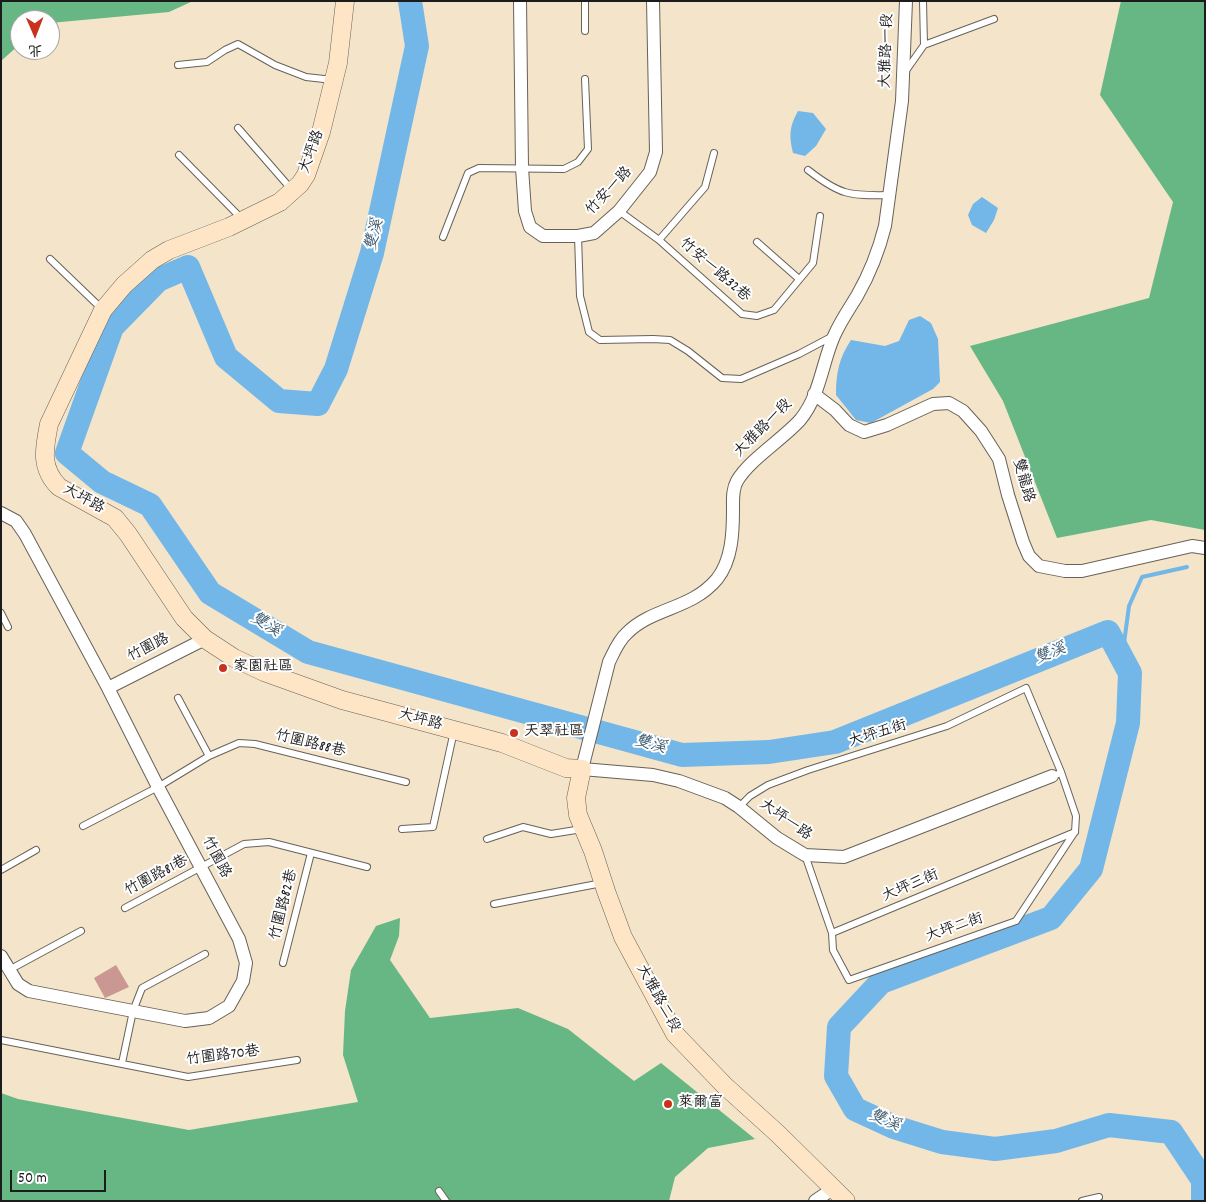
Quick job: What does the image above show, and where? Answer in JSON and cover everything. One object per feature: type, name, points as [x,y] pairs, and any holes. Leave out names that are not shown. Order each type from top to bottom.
[{"type":"street","name":"大坪路","points":[[345,1],[338,63],[322,132],[306,176],[280,202],[243,220],[169,250],[152,260],[124,285],[103,310],[49,424],[45,466],[52,480],[59,487],[115,518],[128,534],[184,618],[205,639],[234,658],[298,686],[342,700],[502,743],[566,768],[584,762]]},
{"type":"street","name":"竹安一路","points":[[520,1],[522,168],[525,211],[530,227],[543,236],[578,236],[594,233],[619,211],[650,172],[656,152],[653,1]]},
{"type":"street","name":"大雅路一段","points":[[584,762],[609,662],[616,646],[640,622],[694,599],[707,590],[718,577],[727,562],[731,545],[733,495],[737,481],[747,469],[801,419],[814,394],[834,335],[858,294],[881,241],[902,101],[906,1]]},
{"type":"street","name":"雙龍路","points":[[814,394],[835,410],[849,425],[864,432],[887,425],[933,404],[950,403],[963,411],[981,431],[1000,459],[1022,542],[1029,556],[1039,566],[1065,571],[1082,571],[1192,546],[1205,548]]},
{"type":"street","name":"竹園路","points":[[1,513],[16,521],[25,534],[239,939],[246,963],[243,981],[229,1006],[209,1018],[185,1021],[29,991],[18,984],[1,956]]},
{"type":"street","name":"竹圍路","points":[[108,688],[205,639]]},
{"type":"street","name":"大坪一路","points":[[584,762],[679,781],[724,798],[739,807],[777,838],[805,855],[844,857],[1056,774]]},
{"type":"street","name":"大雅路二段","points":[[584,762],[576,798],[578,816],[593,851],[623,937],[675,1034],[726,1086],[840,1194]]},
{"type":"street","points":[[815,1201],[840,1194]]},
{"type":"lane","points":[[584,1],[586,31]]},
{"type":"lane","points":[[903,76],[924,45],[923,1]]},
{"type":"lane","points":[[924,45],[994,19]]},
{"type":"lane","points":[[178,65],[208,62],[225,50],[238,44],[275,65],[290,71],[306,76],[334,80]]},
{"type":"lane","points":[[443,236],[468,173],[479,168],[564,169],[578,162],[588,149],[585,79]]},
{"type":"lane","points":[[238,128],[293,191]]},
{"type":"lane","name":"竹安一路32巷","points":[[659,240],[704,187],[714,153]]},
{"type":"lane","points":[[179,155],[243,220]]},
{"type":"lane","points":[[808,170],[827,185],[844,193],[865,196],[889,195]]},
{"type":"lane","name":"竹安一路32巷","points":[[619,211],[659,240],[742,314],[757,316],[774,310],[813,263],[820,216]]},
{"type":"lane","points":[[578,236],[580,296],[589,332],[600,340],[670,340],[688,351],[722,378],[741,379],[798,354],[834,335]]},
{"type":"lane","points":[[757,242],[799,279]]},
{"type":"lane","points":[[50,259],[103,310]]},
{"type":"lane","points":[[1,613],[8,627]]},
{"type":"lane","name":"大坪五街","points":[[739,807],[750,796],[768,785],[808,770],[947,726],[1026,688],[1056,774]]},
{"type":"lane","points":[[178,698],[209,756]]},
{"type":"lane","points":[[402,829],[434,826],[455,730]]},
{"type":"lane","name":"竹圍路88巷","points":[[83,826],[158,787],[209,756],[239,743],[255,744],[406,782]]},
{"type":"lane","points":[[1056,774],[1076,816],[1075,832]]},
{"type":"lane","points":[[487,839],[523,827],[551,834],[583,828]]},
{"type":"lane","name":"大坪三街","points":[[832,933],[1075,832]]},
{"type":"lane","name":"大坪二街","points":[[832,933],[833,950],[849,980],[1016,921],[1075,832]]},
{"type":"lane","name":"竹圍路82巷","points":[[201,867],[244,844],[269,842],[367,867]]},
{"type":"lane","points":[[1,870],[36,850]]},
{"type":"lane","name":"竹圍路82巷","points":[[283,963],[311,853]]},
{"type":"lane","points":[[805,855],[832,933]]},
{"type":"lane","name":"竹圍路81巷","points":[[125,908],[201,867]]},
{"type":"lane","points":[[494,904],[603,882]]},
{"type":"lane","points":[[9,970],[81,931]]},
{"type":"lane","points":[[122,1063],[133,1011],[142,988],[205,954]]},
{"type":"lane","name":"竹圍路70巷","points":[[1,1040],[188,1077],[297,1060]]},
{"type":"lane","points":[[440,1191],[446,1201]]},
{"type":"lane","points":[[1082,1201],[1099,1197]]},
{"type":"green space","points":[[1,1],[193,1],[169,12],[60,22],[60,10],[10,10],[10,53],[1,61]]},
{"type":"green space","points":[[1121,1],[1205,1],[1205,530],[1151,520],[1057,538],[1003,401],[970,346],[1149,298],[1173,202],[1100,95]]},
{"type":"green space","points":[[400,918],[399,936],[390,960],[430,1018],[518,1008],[568,1029],[634,1081],[661,1063],[755,1139],[708,1148],[675,1177],[669,1201],[1,1201],[1,1093],[18,1099],[189,1130],[358,1102],[343,1055],[345,1011],[351,970],[376,926]]},
{"type":"water","points":[[798,111],[813,113],[826,129],[816,146],[805,156],[793,153],[791,142],[791,127]]},
{"type":"water","points":[[982,197],[998,208],[994,220],[986,233],[972,225],[968,215],[973,204]]},
{"type":"water","points":[[920,316],[931,323],[938,339],[940,382],[933,389],[871,423],[856,420],[836,395],[839,366],[851,340],[885,346],[899,341],[909,320]]},
{"type":"building","points":[[116,965],[129,987],[105,998],[94,978]]},
{"type":"waterway","name":"雙溪","points":[[410,1],[417,46],[372,253],[336,369],[318,404],[279,401],[226,357],[188,267],[158,280],[112,327],[67,453],[102,482],[150,505],[210,593],[308,652],[682,755],[769,752],[835,742],[1108,632],[1130,673],[1128,723],[1091,869],[1051,918],[881,982],[839,1027],[836,1076],[855,1109],[894,1127],[942,1142],[995,1149],[1056,1141],[1109,1125],[1171,1132],[1203,1180],[1203,1201]]},
{"type":"waterway","points":[[1122,658],[1129,606],[1142,577],[1187,567]]},
{"type":"place","name":"家園社區","points":[[223,668]]},
{"type":"place","name":"天翠社區","points":[[514,733]]},
{"type":"place","name":"萊爾富","points":[[668,1104]]}]
